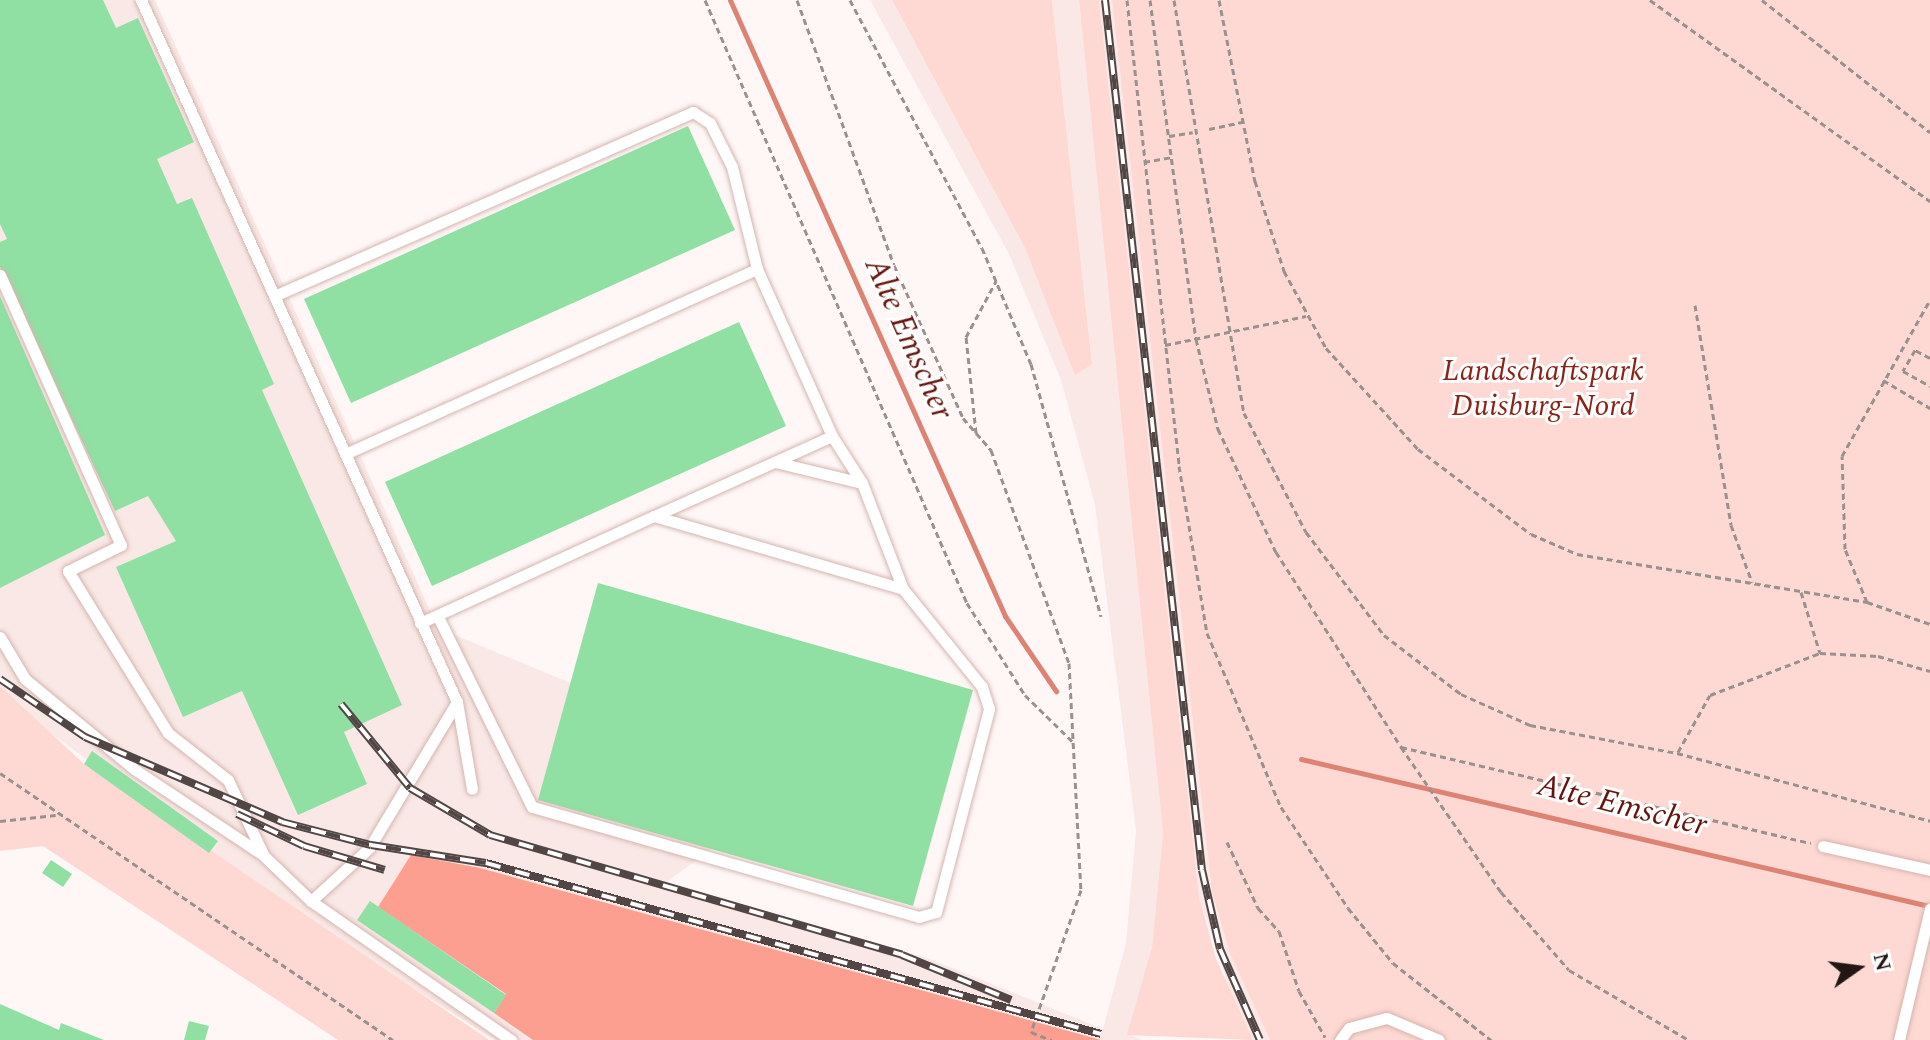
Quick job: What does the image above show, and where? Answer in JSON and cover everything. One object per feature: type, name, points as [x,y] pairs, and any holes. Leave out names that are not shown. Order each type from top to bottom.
[{"type":"lane","points":[[141,0],[457,702],[472,789]]},
{"type":"lane","points":[[274,296],[693,112],[710,123],[732,167],[757,269],[832,436],[862,483],[903,589],[982,687],[989,709],[945,892],[936,912],[919,917],[532,807],[437,615]]},
{"type":"lane","points":[[345,454],[757,269]]},
{"type":"lane","points":[[0,275],[121,545],[68,571],[168,733],[228,780],[264,856]]},
{"type":"lane","points":[[420,623],[832,436]]},
{"type":"lane","points":[[774,462],[862,483]]},
{"type":"lane","points":[[654,516],[903,589]]},
{"type":"lane","points":[[0,637],[25,679],[134,769],[264,856],[311,901],[511,1040]]},
{"type":"lane","points":[[311,901],[369,848],[457,702]]},
{"type":"lane","points":[[1823,846],[1930,870]]},
{"type":"lane","points":[[1899,1040],[1925,953],[1928,915]]},
{"type":"lane","points":[[1340,1040],[1349,1028],[1387,1018],[1439,1040]]},
{"type":"path","points":[[705,0],[967,603],[1025,695],[1075,744]]},
{"type":"path","points":[[797,0],[894,265],[941,374],[976,434],[991,450],[1069,663],[1081,890],[1031,1032],[1051,1040]]},
{"type":"path","points":[[850,0],[996,281],[1056,435],[1101,616]]},
{"type":"path","points":[[1127,0],[1189,548],[1236,715],[1281,807],[1348,908],[1393,963],[1491,1040]]},
{"type":"path","points":[[1150,0],[1196,339],[1242,488],[1337,655],[1418,776],[1569,970],[1689,1040]]},
{"type":"path","points":[[1174,0],[1226,333],[1244,413],[1270,473],[1384,635],[1427,673],[1493,711],[1567,735],[1677,753],[1930,821]]},
{"type":"path","points":[[1219,0],[1268,227],[1306,316],[1355,386],[1418,449],[1531,534],[1626,567],[1867,602],[1930,624]]},
{"type":"path","points":[[1650,0],[1930,201]]},
{"type":"path","points":[[1762,0],[1930,132]]},
{"type":"path","points":[[1209,129],[1243,122]]},
{"type":"path","points":[[1169,136],[1194,132]]},
{"type":"path","points":[[1144,162],[1172,157]]},
{"type":"path","points":[[976,434],[966,337],[996,281]]},
{"type":"path","points":[[1867,602],[1845,549],[1841,469],[1845,444],[1930,300]]},
{"type":"path","points":[[1695,305],[1731,525],[1752,584]]},
{"type":"path","points":[[1165,345],[1306,316]]},
{"type":"path","points":[[1930,350],[1928,357],[1915,350],[1903,371],[1930,386]]},
{"type":"path","points":[[1883,380],[1929,407]]},
{"type":"path","points":[[1801,590],[1820,653]]},
{"type":"path","points":[[1677,753],[1710,695],[1820,653],[1878,656],[1930,671]]},
{"type":"path","points":[[1401,747],[1823,846]]},
{"type":"path","points":[[0,773],[57,815],[393,1040]]},
{"type":"path","points":[[0,821],[57,815]]},
{"type":"path","points":[[1227,842],[1258,908],[1279,931],[1299,991],[1327,1040]]},
{"type":"shaded area","points":[[0,0],[155,0],[438,628],[585,689],[731,836],[666,882],[930,959],[1103,1029],[1126,943],[1136,831],[1095,505],[1061,380],[1009,254],[870,0],[892,0],[1025,248],[1076,374],[1092,363],[1052,0],[1079,0],[1163,833],[1152,947],[1128,1034],[1142,1040],[1100,1040],[628,909],[582,1040],[495,1040],[299,916],[40,725],[0,686]]},
{"type":"shaded area","points":[[1099,0],[1112,0],[1212,892],[1230,954],[1270,1040],[1253,1040],[1237,1012],[1199,896]]},
{"type":"shaded area","points":[[411,855],[480,868],[1101,1040],[533,1040],[494,1013],[506,994],[378,907]]},
{"type":"green space","points":[[892,0],[1052,0],[1092,364],[1075,375],[1025,248]]},
{"type":"green space","points":[[1079,0],[1099,0],[1199,896],[1216,959],[1253,1040],[1127,1035],[1152,947],[1163,833]]},
{"type":"green space","name":"Landschaftspark Duisburg-Nord","points":[[1112,0],[1930,0],[1930,1040],[1270,1040],[1230,954],[1212,892]]},
{"type":"green space","points":[[0,686],[84,764],[489,1040],[338,1040],[43,846],[0,851]]},
{"type":"building","points":[[0,0],[103,0],[116,28],[138,18],[194,142],[157,159],[177,204],[192,198],[274,384],[262,390],[402,705],[344,732],[367,784],[298,815],[242,691],[183,717],[116,567],[176,541],[148,496],[115,511],[0,267],[0,242],[7,239],[0,224]]},
{"type":"building","points":[[688,126],[735,230],[351,403],[304,299]]},
{"type":"building","points":[[0,296],[105,535],[0,588]]},
{"type":"building","points":[[739,322],[786,426],[432,586],[385,482]]},
{"type":"building","points":[[598,583],[973,690],[913,906],[538,800]]},
{"type":"building","points":[[92,751],[218,841],[209,853],[84,764]]},
{"type":"building","points":[[51,860],[72,874],[63,887],[42,873]]},
{"type":"building","points":[[370,901],[506,995],[494,1013],[357,920]]},
{"type":"building","points":[[0,1004],[59,1030],[61,1023],[104,1040],[0,1040]]},
{"type":"building","points":[[189,1021],[209,1026],[205,1040],[184,1040]]},
{"type":"waterway","name":"Alte Emscher","points":[[730,0],[1005,616],[1056,691]]},
{"type":"waterway","name":"Alte Emscher","points":[[1301,759],[1929,906]]},
{"type":"railway","points":[[1105,0],[1202,870],[1220,949],[1260,1040]]},
{"type":"railway","points":[[0,679],[85,737],[282,822],[371,845],[486,863],[1101,1034]]},
{"type":"railway","points":[[341,704],[410,788],[490,835],[902,955],[1011,1000]]},
{"type":"railway","points":[[237,814],[304,846],[385,870]]}]
